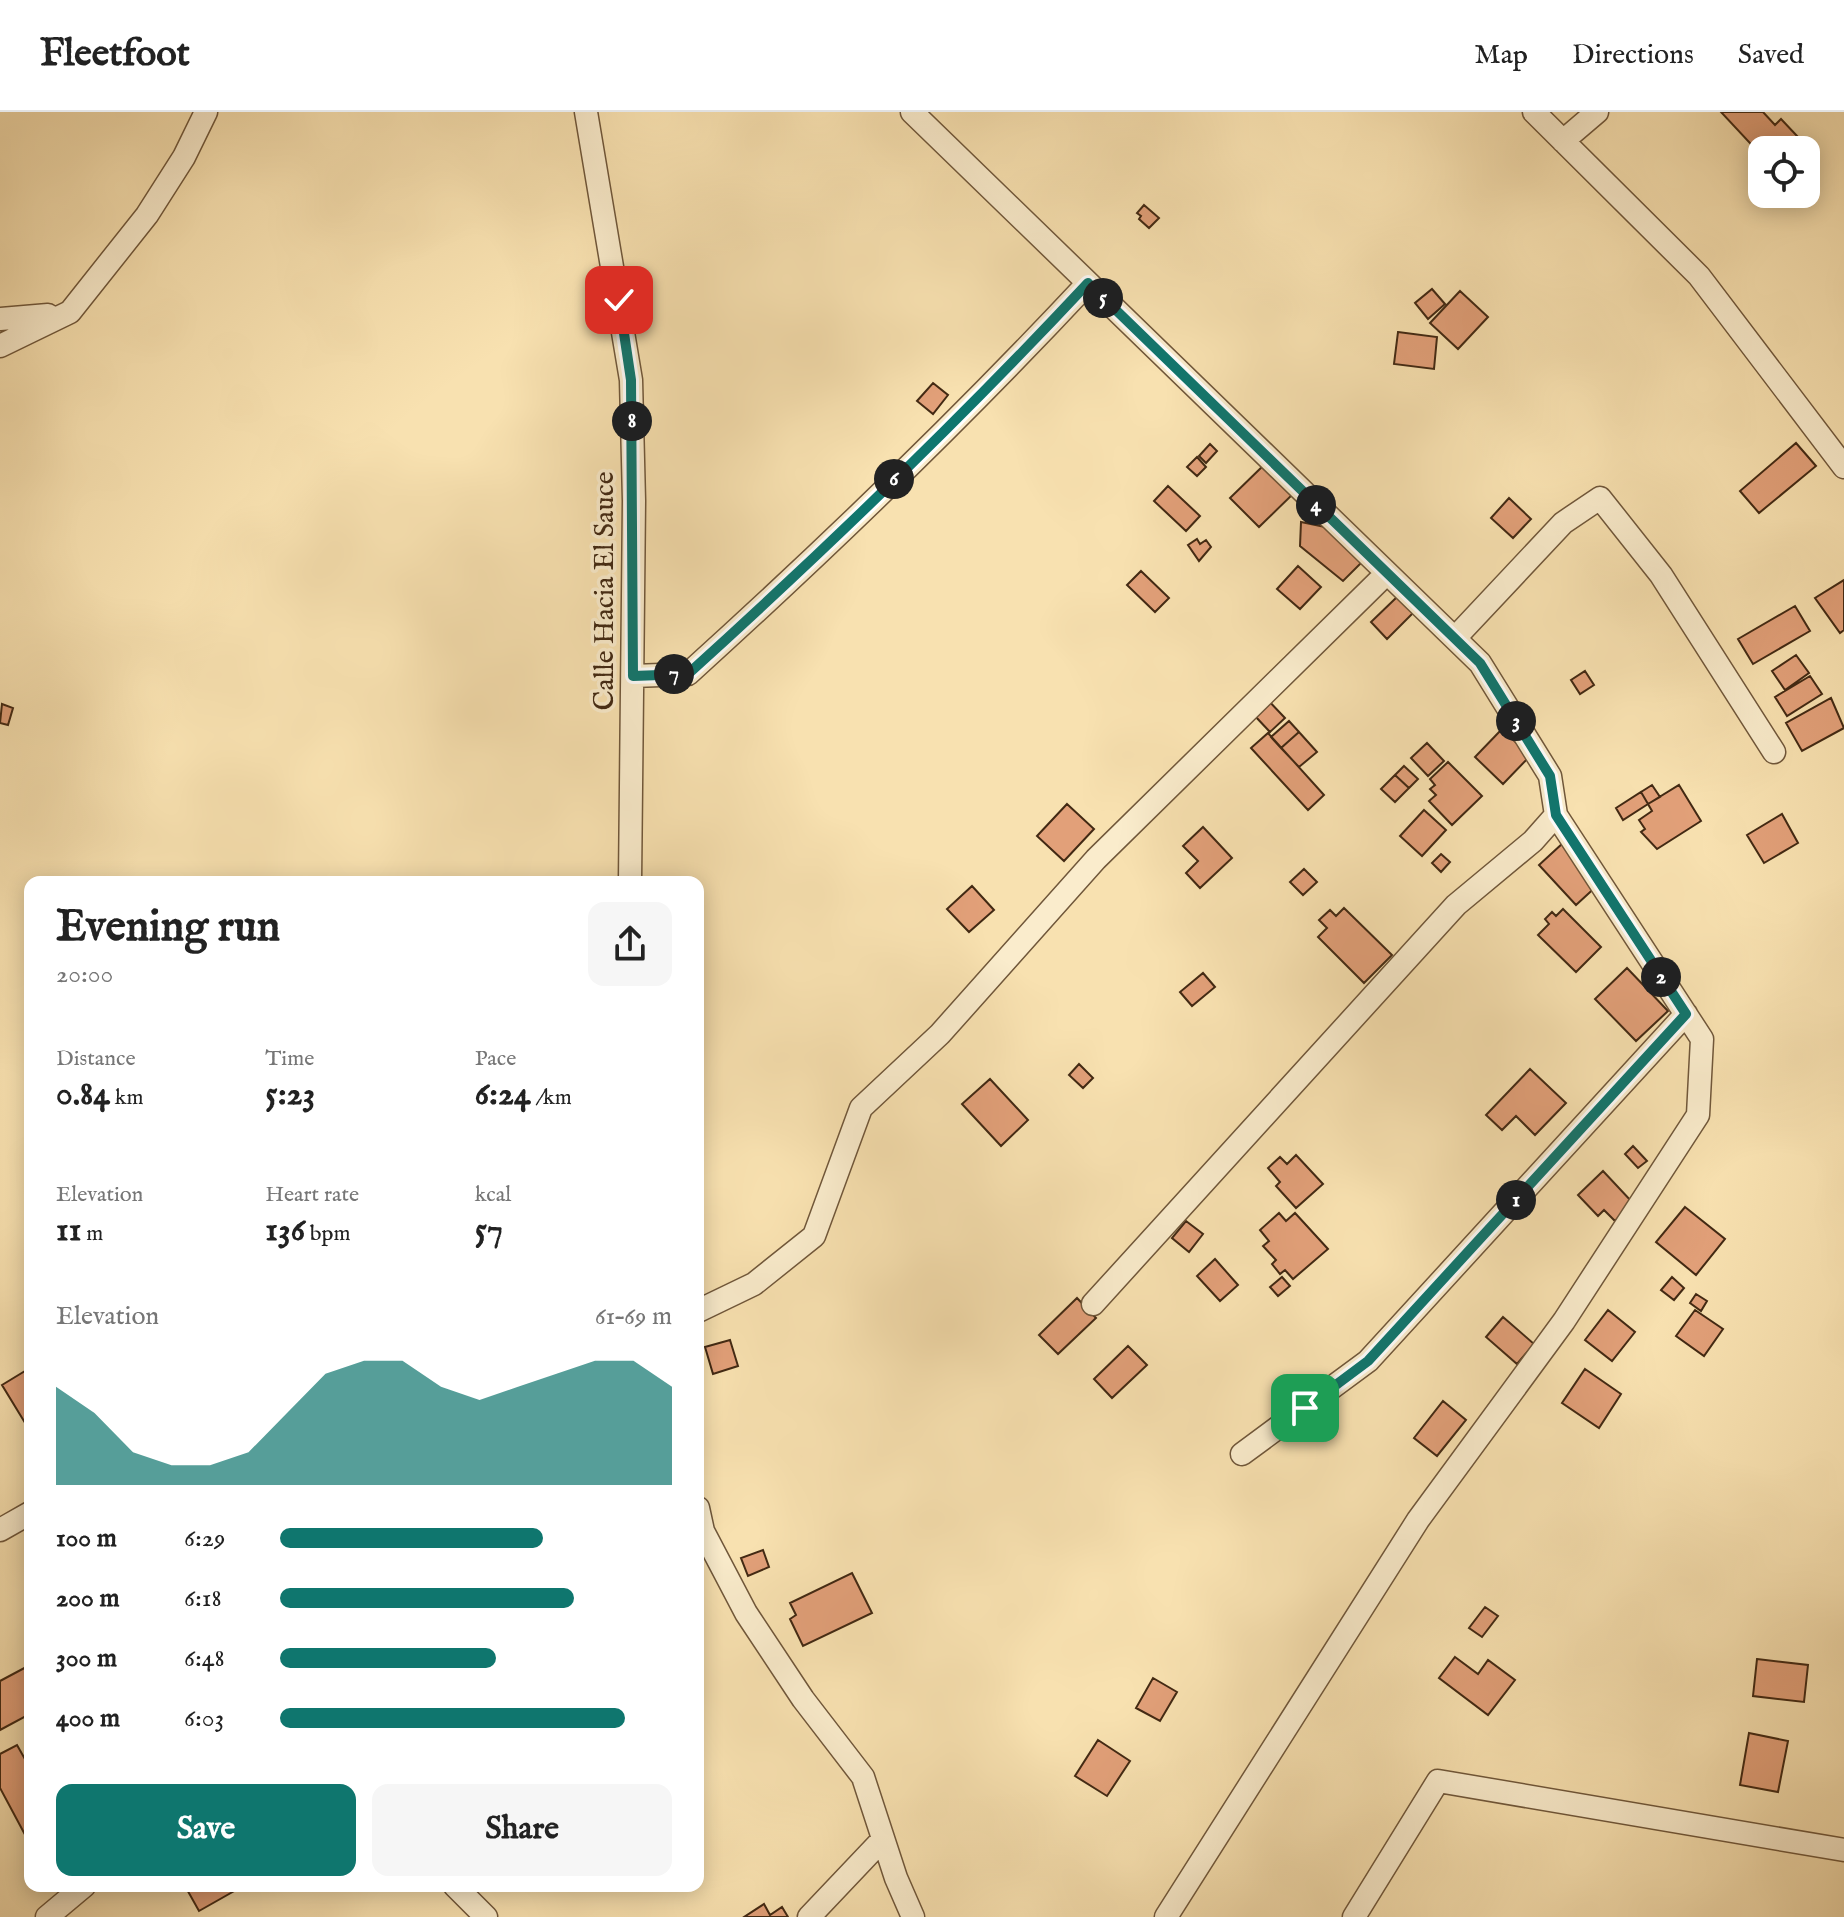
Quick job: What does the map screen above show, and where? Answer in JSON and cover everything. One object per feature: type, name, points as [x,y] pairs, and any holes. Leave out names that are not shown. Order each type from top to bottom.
[{"type":"street","points":[[0,346],[70,312],[147,215],[184,157],[206,112]]},
{"type":"street","name":"Calle Hacia El Sauce","points":[[586,112],[607,219],[631,380],[633,676],[630,876]]},
{"type":"street","points":[[912,112],[1480,663],[1550,776],[1556,815],[1702,1039],[1698,1115],[1564,1321],[1418,1520],[1166,1917]]},
{"type":"street","points":[[1534,112],[1699,276],[1843,465]]},
{"type":"street","points":[[1563,141],[1597,112]]},
{"type":"street","points":[[633,676],[688,674],[816,556],[1018,358],[1088,283]]},
{"type":"street","points":[[0,319],[70,312]]},
{"type":"street","points":[[1455,638],[1563,523],[1600,498],[1661,575],[1774,752]]},
{"type":"street","points":[[704,1308],[754,1284],[814,1236],[861,1108],[940,1034],[1096,859],[1387,573]]},
{"type":"street","points":[[1093,1304],[1456,905],[1533,841],[1556,815]]},
{"type":"street","points":[[1242,1454],[1368,1361],[1686,1014]]},
{"type":"street","points":[[0,1530],[24,1516]]},
{"type":"street","points":[[704,1533],[746,1613],[803,1699],[863,1777],[913,1917]]},
{"type":"street","points":[[1354,1917],[1438,1781],[1844,1850]]},
{"type":"street","points":[[809,1917],[883,1839]]},
{"type":"street","points":[[47,1917],[77,1892]]},
{"type":"street","points":[[461,1892],[486,1917]]},
{"type":"building","points":[[1721,112],[1763,112],[1775,125],[1781,119],[1797,136],[1748,136],[1748,141]]},
{"type":"building","points":[[1144,205],[1159,218],[1149,228],[1137,213]]},
{"type":"building","points":[[1432,289],[1445,304],[1428,319],[1415,303]]},
{"type":"building","points":[[1460,291],[1488,317],[1458,349],[1430,323]]},
{"type":"building","points":[[1398,332],[1437,337],[1434,369],[1394,364]]},
{"type":"building","points":[[933,383],[948,395],[933,414],[917,401]]},
{"type":"building","points":[[1796,443],[1816,466],[1759,513],[1740,491]]},
{"type":"building","points":[[1210,444],[1217,451],[1206,463],[1199,456]]},
{"type":"building","points":[[1197,457],[1206,467],[1197,476],[1187,467]]},
{"type":"building","points":[[1266,463],[1295,492],[1259,527],[1230,498]]},
{"type":"building","points":[[1168,486],[1200,516],[1186,531],[1154,501]]},
{"type":"building","points":[[1509,498],[1531,519],[1513,538],[1491,518]]},
{"type":"building","points":[[1301,522],[1325,527],[1362,562],[1343,581],[1300,546]]},
{"type":"building","points":[[1197,539],[1200,544],[1206,540],[1211,547],[1199,561],[1188,545]]},
{"type":"building","points":[[1298,566],[1321,587],[1300,609],[1277,589]]},
{"type":"building","points":[[1141,571],[1169,598],[1155,612],[1127,585]]},
{"type":"building","points":[[1844,580],[1844,630],[1840,633],[1815,598]]},
{"type":"building","points":[[1397,597],[1413,613],[1387,639],[1371,622]]},
{"type":"building","points":[[1795,606],[1810,631],[1753,664],[1738,639]]},
{"type":"building","points":[[1796,655],[1809,673],[1785,690],[1772,671]]},
{"type":"building","points":[[1585,671],[1594,685],[1580,694],[1571,680]]},
{"type":"building","points":[[1810,676],[1822,694],[1787,716],[1775,697]]},
{"type":"building","points":[[1266,698],[1285,718],[1270,732],[1255,716]]},
{"type":"building","points":[[1831,698],[1844,728],[1802,751],[1786,723]]},
{"type":"building","points":[[2,704],[13,708],[8,725],[0,723]]},
{"type":"building","points":[[1289,721],[1299,732],[1281,748],[1271,737]]},
{"type":"building","points":[[1502,729],[1530,756],[1503,784],[1475,757]]},
{"type":"building","points":[[1299,732],[1317,752],[1299,767],[1281,748]]},
{"type":"building","points":[[1268,733],[1324,795],[1308,810],[1251,748]]},
{"type":"building","points":[[1427,743],[1444,761],[1428,776],[1411,758]]},
{"type":"building","points":[[1448,762],[1482,796],[1452,825],[1429,801],[1436,795],[1430,789],[1435,785],[1430,779]]},
{"type":"building","points":[[1404,766],[1418,779],[1409,788],[1395,775]]},
{"type":"building","points":[[1395,775],[1409,788],[1395,802],[1381,789]]},
{"type":"building","points":[[1652,785],[1660,797],[1648,804],[1641,792]]},
{"type":"building","points":[[1679,785],[1701,821],[1657,849],[1641,832],[1645,829],[1639,820],[1652,811],[1648,804]]},
{"type":"building","points":[[1641,792],[1648,804],[1623,820],[1616,808]]},
{"type":"building","points":[[1067,804],[1094,829],[1064,861],[1037,836]]},
{"type":"building","points":[[1424,810],[1446,830],[1422,856],[1400,836]]},
{"type":"building","points":[[1782,814],[1798,843],[1764,863],[1747,835]]},
{"type":"building","points":[[1203,827],[1232,858],[1200,888],[1186,873],[1198,861],[1183,846]]},
{"type":"building","points":[[1563,843],[1600,883],[1576,905],[1539,865]]},
{"type":"building","points":[[1441,854],[1450,862],[1441,872],[1432,863]]},
{"type":"building","points":[[1304,869],[1317,882],[1303,895],[1290,882]]},
{"type":"building","points":[[972,886],[994,910],[969,932],[947,909]]},
{"type":"building","points":[[1344,908],[1392,955],[1364,983],[1318,937],[1327,928],[1319,920],[1330,910],[1336,916]]},
{"type":"building","points":[[1563,909],[1601,947],[1576,972],[1538,935],[1549,924],[1545,919],[1552,912],[1556,916]]},
{"type":"building","points":[[1627,968],[1668,1011],[1636,1041],[1595,999]]},
{"type":"building","points":[[1203,973],[1215,987],[1192,1006],[1180,992]]},
{"type":"building","points":[[1079,1064],[1093,1078],[1083,1088],[1069,1075]]},
{"type":"building","points":[[1530,1069],[1566,1103],[1535,1135],[1516,1116],[1502,1130],[1486,1115]]},
{"type":"building","points":[[990,1079],[1028,1120],[1001,1146],[962,1104]]},
{"type":"building","points":[[1633,1146],[1647,1161],[1638,1168],[1625,1154]]},
{"type":"building","points":[[1296,1155],[1323,1184],[1296,1208],[1276,1186],[1280,1182],[1268,1168],[1280,1157],[1287,1164]]},
{"type":"building","points":[[1603,1171],[1633,1203],[1615,1221],[1604,1210],[1598,1216],[1578,1195]]},
{"type":"building","points":[[1685,1207],[1725,1239],[1696,1275],[1656,1242]]},
{"type":"building","points":[[1279,1213],[1286,1221],[1295,1213],[1328,1249],[1293,1279],[1285,1270],[1280,1274],[1272,1264],[1276,1260],[1263,1246],[1269,1241],[1260,1230]]},
{"type":"building","points":[[1186,1221],[1203,1234],[1189,1252],[1172,1238]]},
{"type":"building","points":[[1215,1259],[1238,1285],[1220,1301],[1197,1276]]},
{"type":"building","points":[[1282,1277],[1290,1286],[1278,1296],[1270,1287]]},
{"type":"building","points":[[1672,1277],[1684,1288],[1674,1300],[1661,1290]]},
{"type":"building","points":[[1696,1294],[1707,1301],[1701,1311],[1690,1303]]},
{"type":"building","points":[[1077,1298],[1096,1318],[1058,1354],[1039,1335]]},
{"type":"building","points":[[1608,1310],[1635,1332],[1612,1361],[1585,1340]]},
{"type":"building","points":[[1695,1310],[1723,1329],[1704,1356],[1676,1336]]},
{"type":"building","points":[[1503,1317],[1534,1344],[1517,1364],[1486,1337]]},
{"type":"building","points":[[730,1340],[738,1366],[713,1374],[705,1347]]},
{"type":"building","points":[[1128,1346],[1147,1365],[1112,1398],[1094,1379]]},
{"type":"building","points":[[1585,1369],[1621,1394],[1599,1428],[1562,1403]]},
{"type":"building","points":[[24,1372],[24,1421],[2,1385]]},
{"type":"building","points":[[1443,1401],[1466,1420],[1437,1456],[1414,1438]]},
{"type":"building","points":[[763,1550],[769,1567],[748,1576],[741,1558]]},
{"type":"building","points":[[852,1573],[872,1613],[803,1646],[790,1619],[796,1615],[790,1603]]},
{"type":"building","points":[[1485,1607],[1498,1616],[1482,1637],[1469,1628]]},
{"type":"building","points":[[1455,1657],[1478,1674],[1488,1660],[1515,1680],[1488,1715],[1439,1678]]},
{"type":"building","points":[[1757,1659],[1808,1665],[1804,1702],[1753,1696]]},
{"type":"building","points":[[24,1668],[24,1717],[0,1730],[0,1681]]},
{"type":"building","points":[[1153,1678],[1177,1692],[1160,1721],[1136,1708]]},
{"type":"building","points":[[1749,1733],[1788,1741],[1778,1792],[1740,1785]]},
{"type":"building","points":[[1098,1740],[1130,1761],[1107,1796],[1075,1776]]},
{"type":"building","points":[[17,1745],[24,1757],[24,1833],[0,1788],[0,1754]]},
{"type":"building","points":[[188,1892],[232,1892],[199,1911]]},
{"type":"building","points":[[764,1904],[770,1915],[782,1907],[788,1917],[744,1917]]},
{"type":"route","points":[[619,300],[631,380],[633,676],[688,674],[782,589],[1018,358],[1088,283],[1480,663],[1550,776],[1556,815],[1686,1014],[1368,1361],[1305,1408]]}]
